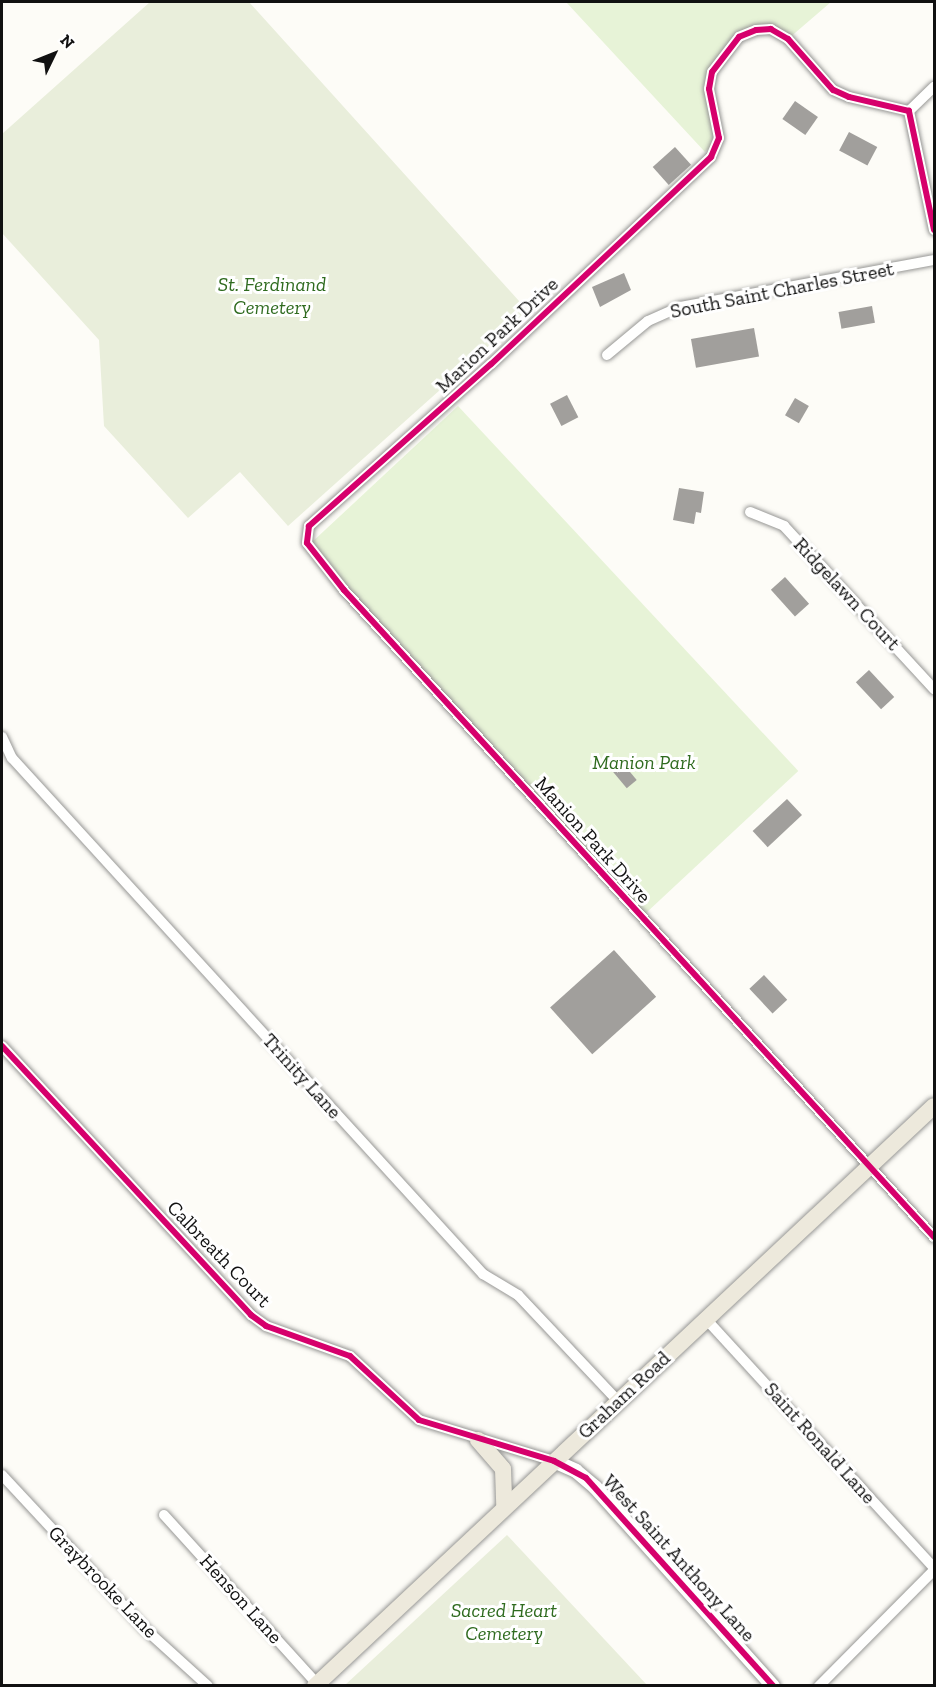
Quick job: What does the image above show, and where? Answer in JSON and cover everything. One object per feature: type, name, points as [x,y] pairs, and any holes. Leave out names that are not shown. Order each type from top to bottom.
[{"type":"main road","name":"Graham Road","points":[[316,1685],[617,1400],[934,1106]]},
{"type":"main road","points":[[478,1440],[503,1469],[504,1507]]},
{"type":"street","name":"Marion Park Drive","points":[[309,526],[491,364],[711,157],[719,138],[709,89],[712,72],[728,48],[756,30],[771,29],[788,39],[833,90],[849,97],[909,111]]},
{"type":"street","points":[[934,87],[909,111],[934,230]]},
{"type":"street","name":"South Saint Charles Street","points":[[607,355],[648,321],[680,307],[934,260]]},
{"type":"street","name":"Ridgelawn Court","points":[[750,512],[784,526],[934,689]]},
{"type":"street","name":"Manion Park Drive","points":[[309,526],[307,543],[344,590],[934,1238]]},
{"type":"street","name":"Trinity Lane","points":[[2,736],[12,758],[483,1274],[518,1296],[617,1400]]},
{"type":"street","name":"Calbreath Court","points":[[2,1046],[251,1315],[266,1326],[338,1349],[419,1420],[478,1440],[554,1461]]},
{"type":"street","name":"Saint Ronald Lane","points":[[706,1318],[934,1569]]},
{"type":"street","name":"West Saint Anthony Lane","points":[[554,1461],[576,1471],[595,1487],[773,1686]]},
{"type":"street","name":"Graybrooke Lane","points":[[2,1475],[144,1628],[208,1686]]},
{"type":"street","name":"Henson Lane","points":[[164,1515],[316,1685]]},
{"type":"street","points":[[819,1686],[934,1569]]},
{"type":"green space","name":"St. Ferdinand Cemetery","points":[[150,2],[249,2],[528,311],[288,526],[240,472],[188,518],[104,426],[99,340],[2,233],[2,134]]},
{"type":"green space","points":[[566,2],[831,2],[788,39],[771,29],[739,37],[712,72],[719,138],[705,152]]},
{"type":"green space","name":"Manion Park","points":[[458,406],[798,771],[645,913],[305,549]]},
{"type":"green space","name":"Sacred Heart Cemetery","points":[[507,1535],[647,1685],[345,1685]]},
{"type":"building","points":[[795,101],[818,117],[805,135],[782,119]]},
{"type":"building","points":[[849,132],[877,147],[867,166],[839,151]]},
{"type":"building","points":[[675,147],[691,165],[669,185],[653,167]]},
{"type":"building","points":[[624,273],[631,290],[600,307],[592,287]]},
{"type":"building","points":[[872,306],[875,323],[841,329],[839,312]]},
{"type":"building","points":[[754,328],[759,357],[696,368],[691,339]]},
{"type":"building","points":[[567,395],[578,417],[561,426],[550,404]]},
{"type":"building","points":[[795,398],[809,406],[799,423],[785,415]]},
{"type":"building","points":[[679,488],[704,492],[701,513],[696,512],[694,524],[673,520]]},
{"type":"building","points":[[785,577],[809,604],[795,616],[771,590]]},
{"type":"building","points":[[869,670],[894,697],[881,709],[856,682]]},
{"type":"building","points":[[620,760],[637,780],[627,788],[610,768]]},
{"type":"building","points":[[787,799],[802,815],[768,847],[753,831]]},
{"type":"building","points":[[614,950],[656,997],[592,1054],[550,1008]]},
{"type":"building","points":[[764,975],[787,1000],[773,1014],[749,989]]},
{"type":"cycle path","points":[[934,230],[909,111],[849,97],[833,90],[788,39],[771,29],[756,30],[739,37],[712,72],[709,89],[719,138],[711,157],[491,364],[309,526],[307,543],[344,590],[934,1237]]},
{"type":"cycle path","points":[[2,1046],[251,1315],[266,1326],[350,1356],[419,1420],[554,1461],[586,1478],[773,1686]]}]
